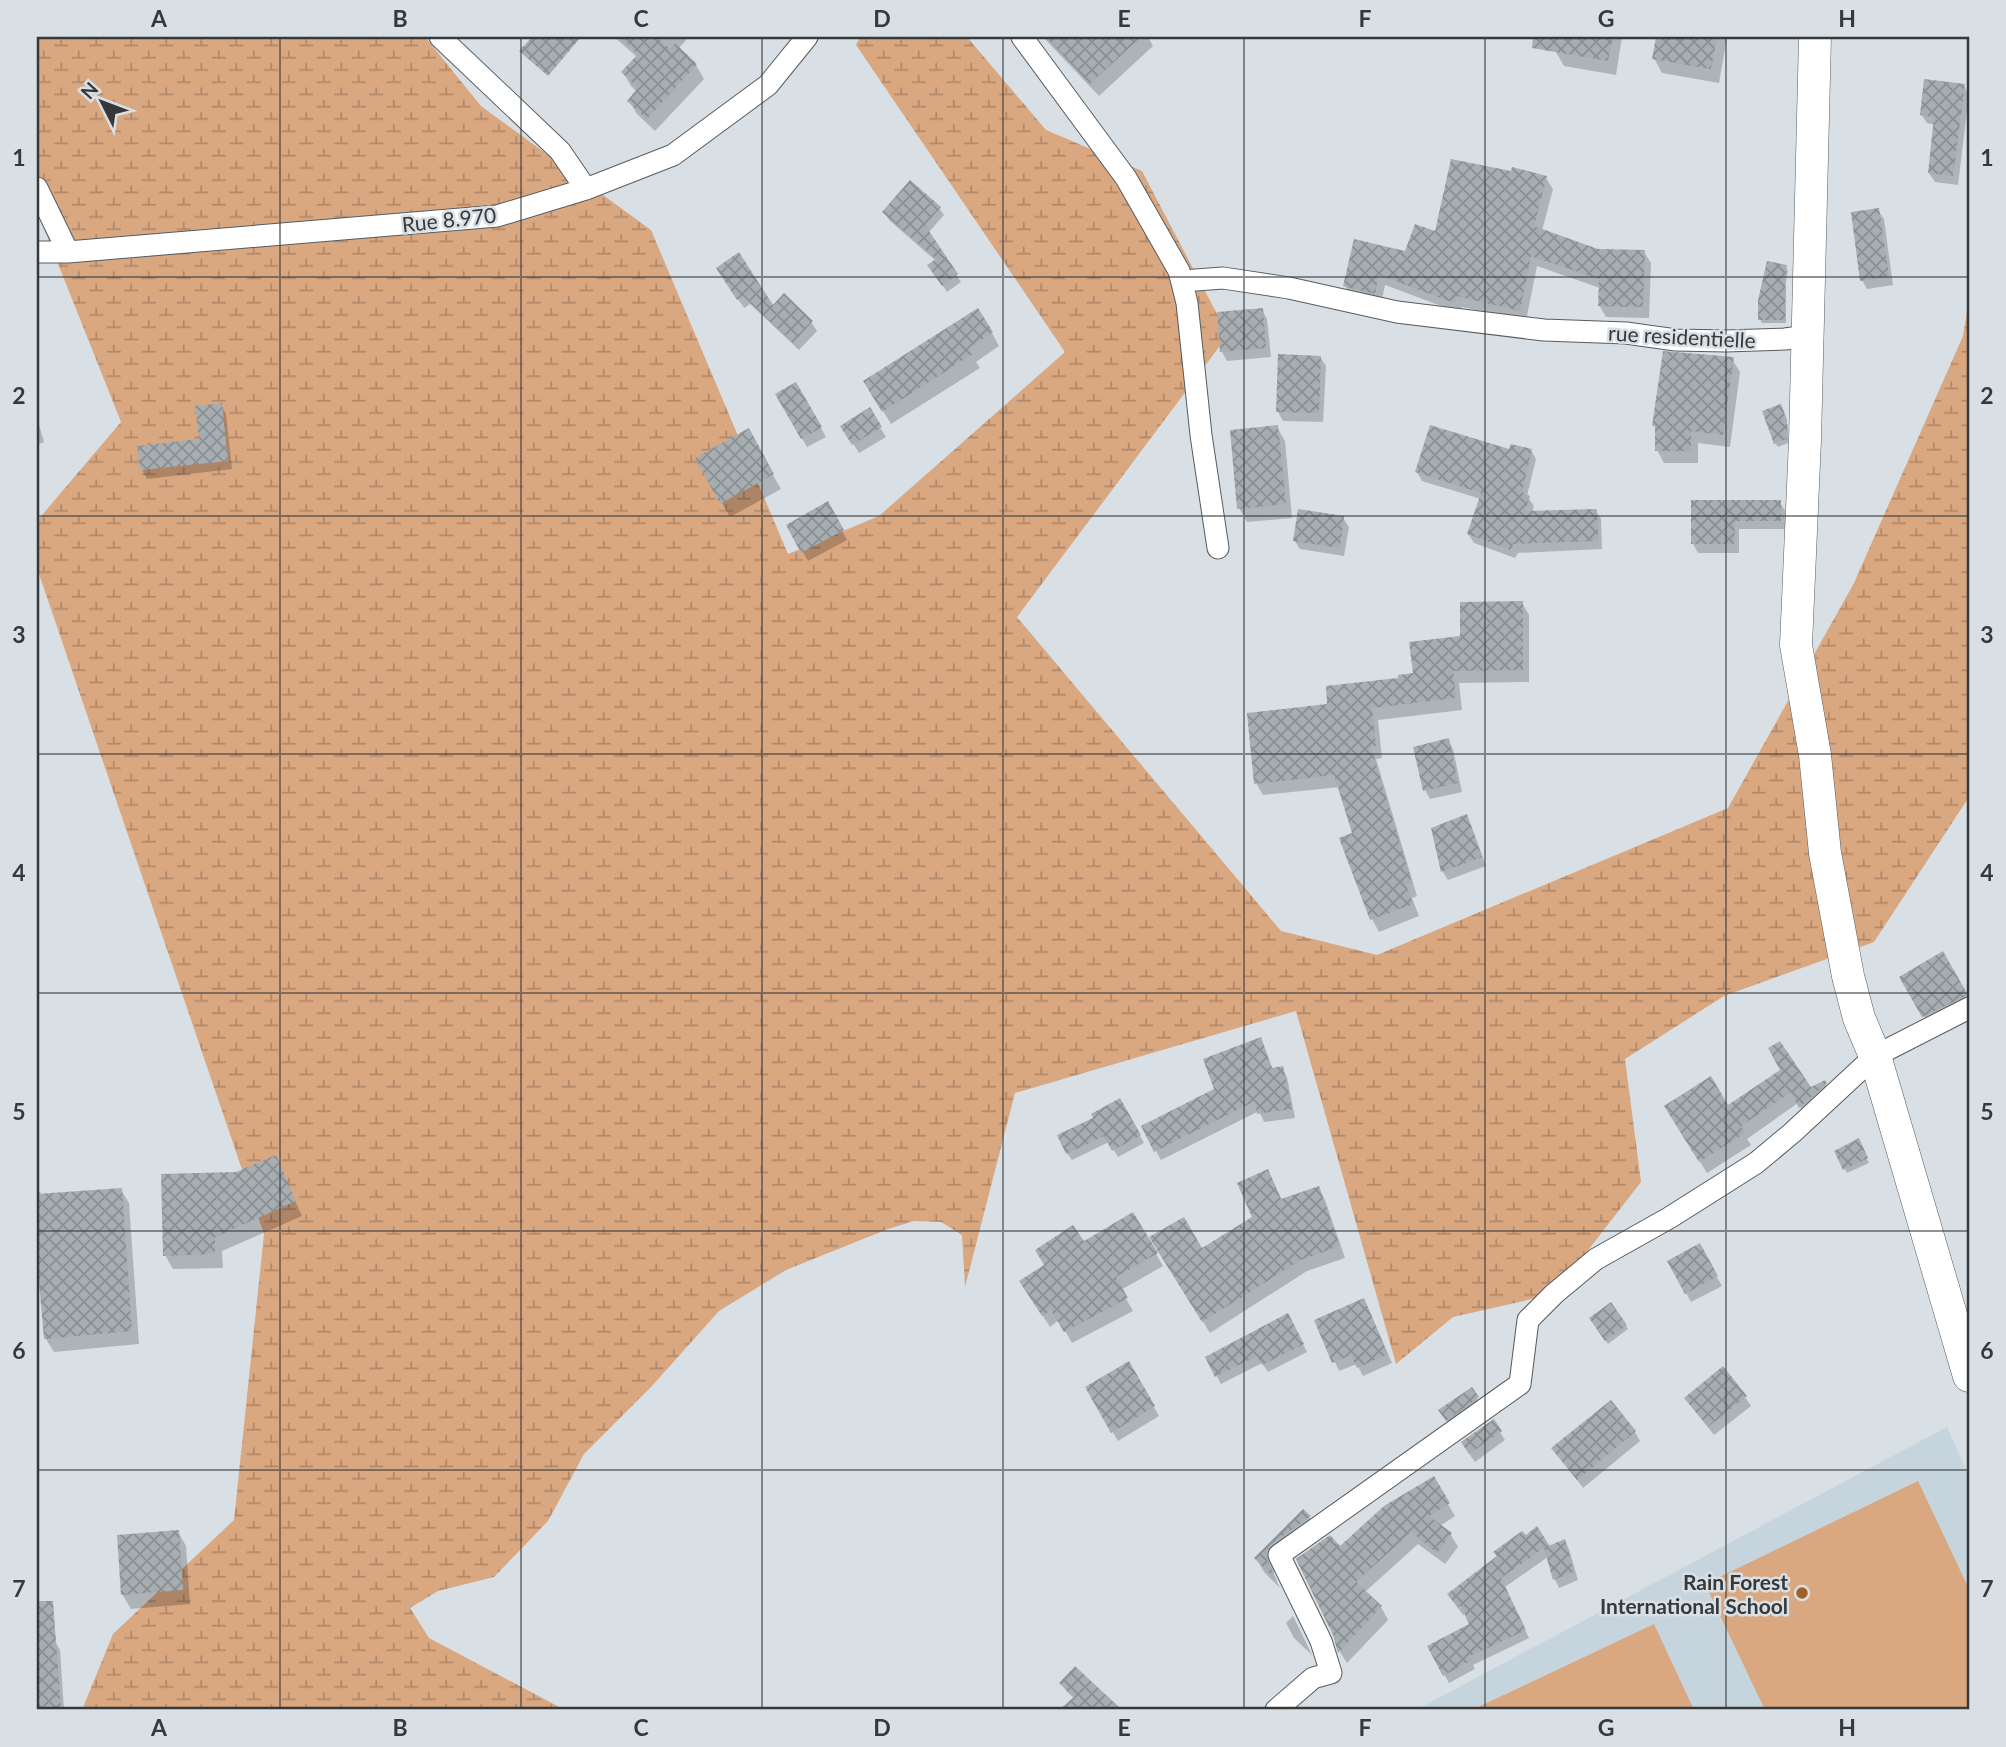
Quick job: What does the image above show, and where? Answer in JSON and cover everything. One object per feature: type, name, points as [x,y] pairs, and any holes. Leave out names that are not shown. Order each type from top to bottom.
[{"type":"street","points":[[440,37],[560,150],[586,189]]},
{"type":"street","name":"Rue 8.970","points":[[37,252],[68,252],[497,216],[586,189],[673,155],[768,85],[807,37]]},
{"type":"street","points":[[1021,37],[1126,178],[1179,271],[1187,303],[1201,435],[1218,548]]},
{"type":"street","points":[[1815,37],[1805,440],[1796,645],[1815,755],[1825,853],[1848,976],[1859,1018],[1875,1056],[1969,1376]]},
{"type":"street","points":[[37,188],[68,252]]},
{"type":"street","name":"rue residentielle","points":[[1182,281],[1223,278],[1289,288],[1397,312],[1544,330],[1676,340],[1726,341],[1808,336]]},
{"type":"street","points":[[1276,1710],[1313,1678],[1331,1673],[1321,1642],[1279,1555],[1520,1384],[1528,1320],[1554,1294],[1597,1259],[1669,1218],[1756,1163],[1793,1133],[1875,1056],[1969,1008]]},
{"type":"shaded area","name":"Rain Forest International School","points":[[1947,1427],[1969,1476],[1969,1710],[1416,1710]]},
{"type":"green space","points":[[37,37],[425,37],[481,106],[651,230],[788,554],[879,516],[1065,352],[856,45],[860,37],[967,37],[1046,130],[1142,171],[1228,335],[1017,617],[1281,931],[1377,955],[1728,808],[1854,583],[1963,336],[1969,300],[1969,797],[1874,942],[1724,996],[1625,1059],[1641,1182],[1554,1294],[1453,1317],[1396,1364],[1296,1011],[1015,1093],[965,1287],[962,1235],[941,1222],[914,1221],[888,1229],[786,1270],[719,1311],[652,1386],[584,1454],[548,1521],[494,1577],[438,1591],[410,1608],[429,1638],[565,1710],[82,1710],[113,1634],[234,1520],[264,1234],[37,568],[37,521],[121,422],[37,211]]},
{"type":"green space","points":[[1918,1481],[1969,1589],[1969,1710],[1765,1710],[1705,1584]]},
{"type":"green space","points":[[1654,1624],[1694,1710],[1472,1710]]},
{"type":"building","points":[[532,37],[581,37],[548,76],[519,51]]},
{"type":"building","points":[[619,37],[656,37],[670,49],[675,43],[697,64],[647,119],[627,101],[638,88],[621,72],[638,54]]},
{"type":"building","points":[[1046,37],[1141,37],[1090,84]]},
{"type":"building","points":[[1533,37],[1613,37],[1608,61],[1532,48]]},
{"type":"building","points":[[1656,37],[1717,37],[1711,69],[1652,59]]},
{"type":"building","points":[[1924,79],[1965,84],[1953,176],[1928,173],[1934,117],[1920,115]]},
{"type":"building","points":[[1451,159],[1511,171],[1512,167],[1547,176],[1534,226],[1598,249],[1645,250],[1643,307],[1598,306],[1599,279],[1531,256],[1520,311],[1456,296],[1454,303],[1379,275],[1375,294],[1343,286],[1354,239],[1405,251],[1415,224],[1435,231]]},
{"type":"building","points":[[910,180],[941,207],[925,225],[958,274],[942,286],[927,265],[936,259],[882,212]]},
{"type":"building","points":[[1879,208],[1889,276],[1860,281],[1851,212]]},
{"type":"building","points":[[739,252],[773,305],[784,293],[813,321],[793,343],[743,296],[737,300],[716,268]]},
{"type":"building","points":[[1767,261],[1787,265],[1785,320],[1758,320],[1758,300]]},
{"type":"building","points":[[978,308],[993,332],[969,348],[973,354],[882,412],[863,381]]},
{"type":"building","points":[[1263,308],[1266,348],[1220,352],[1217,312]]},
{"type":"building","points":[[1663,351],[1734,357],[1723,435],[1691,431],[1691,451],[1655,451],[1655,426],[1652,426]]},
{"type":"building","points":[[1278,354],[1321,356],[1319,413],[1276,412]]},
{"type":"building","points":[[796,382],[822,427],[801,439],[775,394]]},
{"type":"building","points":[[222,403],[228,461],[140,470],[137,446],[199,439],[195,406]]},
{"type":"building","points":[[1781,404],[1787,420],[1787,439],[1774,444],[1762,411]]},
{"type":"building","points":[[870,407],[882,427],[852,445],[840,426]]},
{"type":"building","points":[[1278,425],[1286,504],[1237,509],[1230,430]]},
{"type":"building","points":[[1430,425],[1509,449],[1511,444],[1532,449],[1522,492],[1530,496],[1525,511],[1597,509],[1598,541],[1513,544],[1511,550],[1467,534],[1481,493],[1415,472]]},
{"type":"building","points":[[749,428],[774,474],[720,504],[695,458]]},
{"type":"building","points":[[1691,500],[1781,500],[1781,521],[1735,521],[1734,544],[1691,544]]},
{"type":"building","points":[[828,501],[844,530],[801,553],[786,525]]},
{"type":"building","points":[[1298,509],[1344,516],[1340,548],[1293,541]]},
{"type":"building","points":[[1523,601],[1523,670],[1453,671],[1456,698],[1372,708],[1376,746],[1371,747],[1412,883],[1406,885],[1413,904],[1370,920],[1339,838],[1352,833],[1334,775],[1254,784],[1247,713],[1327,704],[1326,686],[1398,678],[1398,675],[1413,673],[1409,642],[1460,636],[1460,602]]},
{"type":"building","points":[[1449,738],[1458,783],[1423,791],[1413,747]]},
{"type":"building","points":[[1467,814],[1482,857],[1441,872],[1431,828]]},
{"type":"building","points":[[1943,951],[1968,995],[1922,1017],[1899,977]]},
{"type":"building","points":[[1261,1037],[1272,1068],[1283,1066],[1292,1109],[1257,1114],[1255,1101],[1154,1152],[1141,1126],[1214,1089],[1203,1059]]},
{"type":"building","points":[[1780,1041],[1811,1087],[1825,1080],[1827,1083],[1799,1108],[1791,1092],[1741,1126],[1745,1133],[1699,1162],[1664,1106],[1711,1076],[1728,1105],[1780,1070],[1768,1048]]},
{"type":"building","points":[[1120,1098],[1141,1135],[1112,1151],[1104,1136],[1066,1154],[1057,1135],[1093,1118],[1091,1114]]},
{"type":"building","points":[[1859,1138],[1868,1158],[1843,1170],[1834,1151]]},
{"type":"building","points":[[276,1155],[296,1201],[215,1237],[215,1254],[163,1256],[161,1174],[236,1172]]},
{"type":"building","points":[[1268,1169],[1281,1199],[1319,1186],[1340,1246],[1301,1260],[1202,1322],[1149,1237],[1184,1217],[1202,1248],[1252,1217],[1237,1183]]},
{"type":"building","points":[[122,1188],[132,1331],[44,1339],[37,1259],[37,1194]]},
{"type":"building","points":[[1133,1212],[1158,1253],[1116,1277],[1128,1298],[1064,1332],[1051,1310],[1042,1316],[1019,1281],[1044,1265],[1035,1250],[1073,1225],[1084,1241]]},
{"type":"building","points":[[1700,1243],[1718,1276],[1685,1294],[1667,1261]]},
{"type":"building","points":[[1364,1298],[1388,1354],[1357,1368],[1351,1355],[1332,1363],[1314,1320]]},
{"type":"building","points":[[1611,1302],[1627,1325],[1605,1341],[1589,1318]]},
{"type":"building","points":[[1288,1313],[1304,1344],[1262,1365],[1257,1356],[1215,1377],[1205,1357]]},
{"type":"building","points":[[1129,1361],[1155,1406],[1111,1433],[1085,1387]]},
{"type":"building","points":[[1723,1366],[1747,1396],[1708,1427],[1684,1398]]},
{"type":"building","points":[[1472,1387],[1479,1397],[1446,1421],[1438,1410]]},
{"type":"building","points":[[1611,1400],[1636,1431],[1577,1480],[1551,1448]]},
{"type":"building","points":[[1494,1419],[1502,1431],[1469,1454],[1461,1442]]},
{"type":"building","points":[[1434,1476],[1450,1503],[1429,1516],[1452,1533],[1437,1553],[1411,1532],[1356,1582],[1382,1606],[1338,1653],[1333,1635],[1296,1559],[1330,1535],[1340,1546],[1384,1506]]},
{"type":"building","points":[[1303,1509],[1311,1516],[1267,1549],[1267,1560],[1277,1581],[1254,1558]]},
{"type":"building","points":[[1537,1526],[1549,1545],[1546,1547],[1565,1539],[1574,1572],[1553,1580],[1544,1548],[1501,1578],[1526,1630],[1470,1656],[1472,1660],[1443,1676],[1427,1646],[1469,1624],[1461,1606],[1458,1608],[1447,1594],[1497,1556],[1493,1552],[1522,1531],[1526,1535]]},
{"type":"building","points":[[179,1530],[183,1590],[121,1595],[117,1535]]},
{"type":"building","points":[[37,1601],[53,1601],[61,1710],[37,1710]]},
{"type":"building","points":[[1075,1666],[1122,1710],[1059,1710],[1074,1697],[1059,1683]]},
{"type":"place","name":"Rain Forest International School","points":[[1802,1593]]}]
